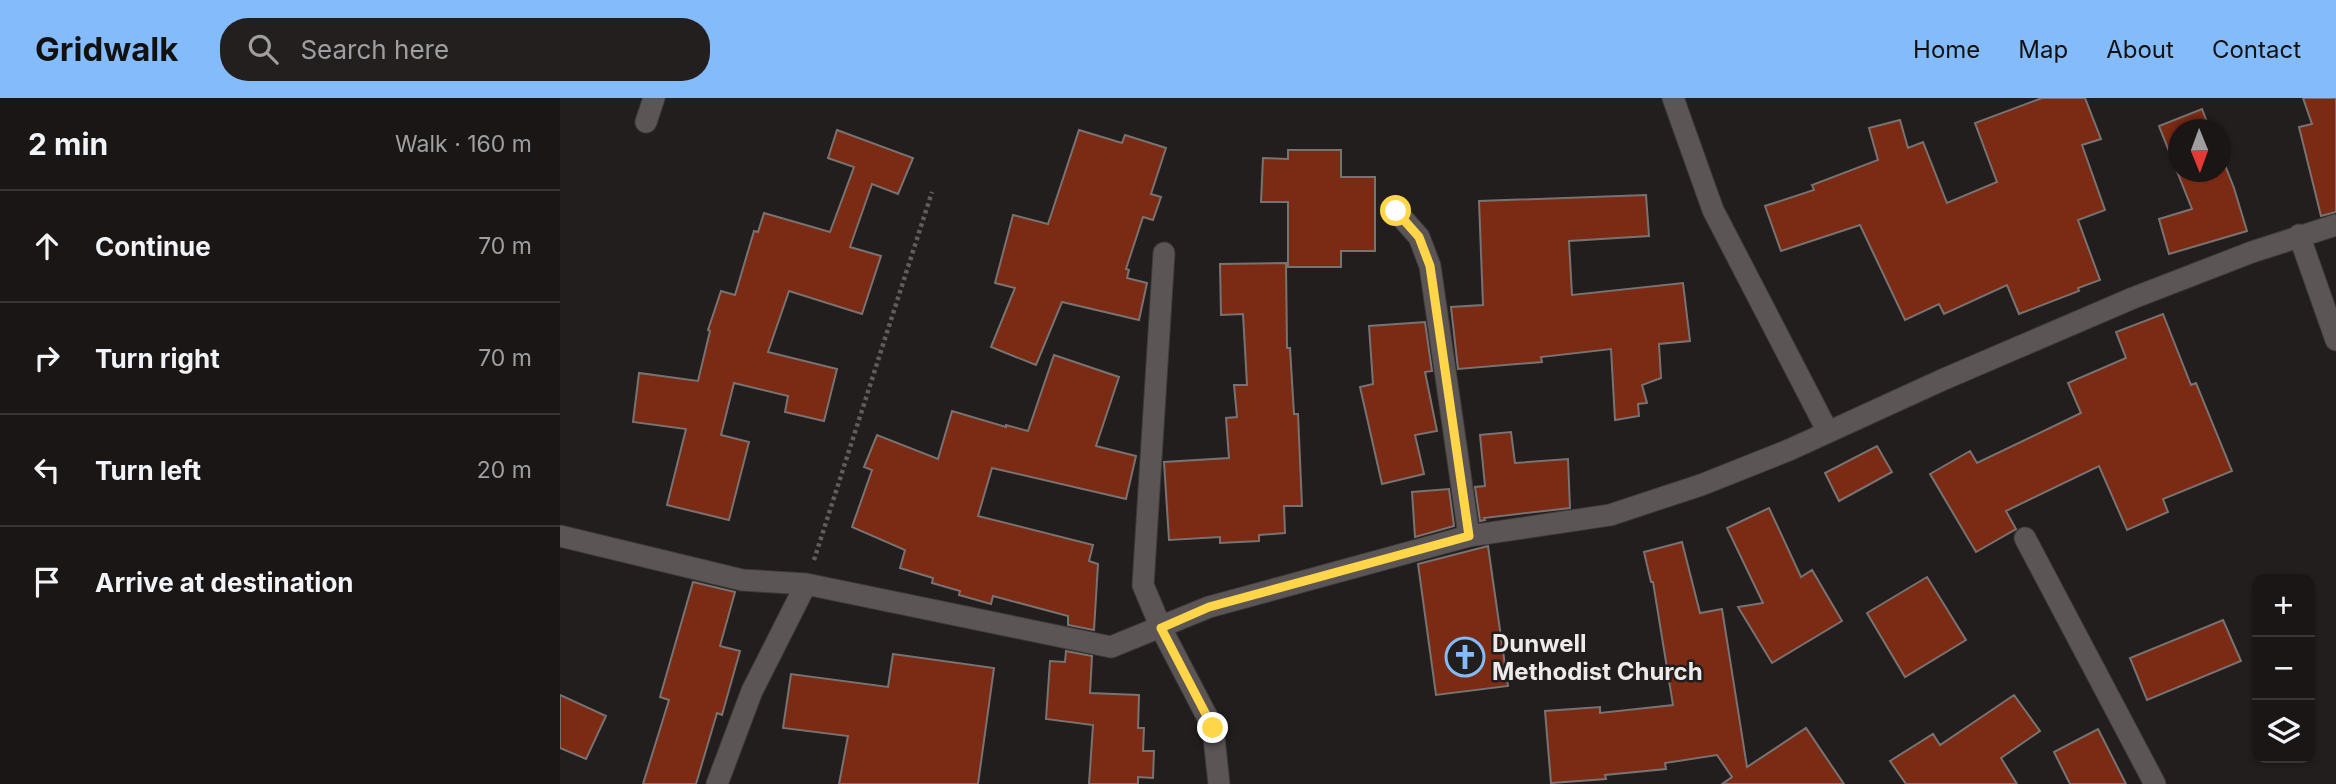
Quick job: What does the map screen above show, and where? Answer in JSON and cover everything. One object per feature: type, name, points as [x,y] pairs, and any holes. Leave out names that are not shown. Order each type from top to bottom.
[{"type":"street","points":[[646,122],[654,98]]},
{"type":"street","points":[[1673,98],[1713,210],[1828,432]]},
{"type":"street","points":[[1396,211],[1419,237],[1430,266],[1469,536]]},
{"type":"street","points":[[560,536],[742,580],[806,584],[1111,647],[1209,607],[1469,536],[1610,515],[1701,485],[1789,450],[2133,298],[2299,235],[2336,225]]},
{"type":"street","points":[[2299,235],[2336,340]]},
{"type":"street","points":[[1164,253],[1143,586],[1161,628],[1213,728],[1219,784]]},
{"type":"street","points":[[2025,538],[2155,784]]},
{"type":"street","points":[[717,784],[752,691],[806,584]]},
{"type":"path","points":[[806,584],[932,192]]},
{"type":"building","points":[[2042,98],[2085,98],[2101,139],[2082,145],[2105,210],[2078,220],[2100,280],[2019,314],[2007,285],[1944,314],[1939,304],[1905,320],[1860,225],[1781,251],[1765,206],[1814,190],[1812,185],[1878,160],[1869,128],[1900,120],[1908,148],[1923,142],[1947,203],[1997,182],[1975,123]]},
{"type":"building","points":[[2303,98],[2336,98],[2336,212],[2321,216],[2299,127],[2312,124]]},
{"type":"building","points":[[2202,109],[2206,119],[2177,119]]},
{"type":"building","points":[[2168,122],[2168,149],[2159,126]]},
{"type":"building","points":[[837,130],[913,158],[898,194],[872,184],[850,247],[881,256],[862,314],[789,291],[768,352],[837,369],[824,421],[785,412],[788,396],[734,383],[721,435],[749,442],[729,520],[667,505],[686,429],[633,422],[639,373],[698,381],[710,331],[708,330],[721,291],[735,295],[754,231],[758,232],[764,213],[830,232],[854,167],[828,158]]},
{"type":"building","points":[[1079,130],[1122,143],[1125,135],[1166,148],[1151,194],[1161,197],[1153,220],[1143,217],[1126,269],[1129,270],[1127,278],[1147,283],[1139,320],[1062,302],[1036,365],[991,347],[1015,288],[995,283],[1013,215],[1048,224]]},
{"type":"building","points":[[1288,150],[1341,150],[1341,177],[1375,177],[1375,251],[1341,251],[1341,267],[1288,267],[1288,202],[1261,202],[1263,158],[1288,159]]},
{"type":"building","points":[[2231,180],[2247,231],[2169,254],[2159,219],[2192,209],[2181,182]]},
{"type":"building","points":[[1646,195],[1649,236],[1569,241],[1572,295],[1683,283],[1690,341],[1659,344],[1661,378],[1642,385],[1647,403],[1638,404],[1639,416],[1615,420],[1611,349],[1541,357],[1542,362],[1458,369],[1451,307],[1483,305],[1479,201]]},
{"type":"building","points":[[1286,263],[1287,348],[1290,348],[1294,414],[1298,414],[1302,506],[1284,506],[1285,533],[1259,535],[1259,541],[1220,543],[1220,537],[1169,540],[1164,462],[1229,458],[1226,418],[1237,417],[1234,385],[1247,385],[1243,314],[1221,315],[1220,264]]},
{"type":"building","points":[[2163,314],[2191,385],[2196,383],[2232,471],[2163,499],[2168,512],[2127,530],[2099,466],[2006,511],[2016,529],[1976,552],[1930,474],[1970,451],[1977,463],[2081,413],[2068,383],[2126,358],[2116,332]]},
{"type":"building","points":[[1425,322],[1432,371],[1425,372],[1437,431],[1415,435],[1424,474],[1382,484],[1360,387],[1373,384],[1369,326]]},
{"type":"building","points":[[1054,355],[1119,377],[1096,446],[1136,456],[1126,499],[992,468],[978,516],[1093,545],[1089,561],[1098,564],[1094,630],[1068,625],[1068,616],[993,596],[991,604],[959,595],[960,591],[932,583],[933,578],[900,568],[905,550],[852,527],[872,470],[864,467],[877,435],[938,459],[952,411],[1028,431]]},
{"type":"building","points":[[1511,432],[1515,463],[1568,459],[1570,508],[1484,518],[1485,520],[1480,521],[1475,487],[1485,486],[1480,435]]},
{"type":"building","points":[[1877,446],[1892,472],[1839,501],[1825,473]]},
{"type":"building","points":[[1449,489],[1454,526],[1415,537],[1412,492]]},
{"type":"building","points":[[1769,508],[1801,577],[1812,570],[1842,621],[1772,663],[1738,607],[1763,603],[1727,528]]},
{"type":"building","points":[[1682,542],[1700,613],[1722,609],[1747,767],[1806,728],[1844,784],[1722,784],[1732,777],[1717,755],[1665,763],[1666,769],[1605,775],[1606,779],[1551,783],[1545,711],[1600,707],[1600,713],[1673,705],[1653,582],[1644,552]]},
{"type":"building","points":[[1488,546],[1508,686],[1436,695],[1418,564]]},
{"type":"building","points":[[1927,577],[1966,640],[1905,677],[1867,613]]},
{"type":"building","points":[[693,582],[735,592],[720,646],[740,651],[722,715],[717,713],[696,784],[643,784],[669,700],[660,697]]},
{"type":"building","points":[[2223,620],[2241,661],[2147,700],[2130,658]]},
{"type":"building","points":[[1066,651],[1092,656],[1090,693],[1139,695],[1138,728],[1144,728],[1143,751],[1154,751],[1153,778],[1138,777],[1138,784],[1089,784],[1093,725],[1046,719],[1050,661],[1065,662]]},
{"type":"building","points":[[893,654],[994,668],[978,784],[839,784],[848,736],[783,728],[791,674],[888,687]]},
{"type":"building","points":[[560,695],[606,716],[586,759],[560,748]]},
{"type":"building","points":[[2014,695],[2040,731],[2001,758],[2017,784],[1906,784],[1890,761],[1933,734],[1940,745]]},
{"type":"building","points":[[2098,729],[2126,784],[2070,784],[2054,752]]},
{"type":"place","name":"Dunwell Methodist Church","points":[[1465,657]]},
{"type":"route","points":[[1213,728],[1161,628],[1209,607],[1469,536],[1430,266],[1419,237],[1396,211]]}]
